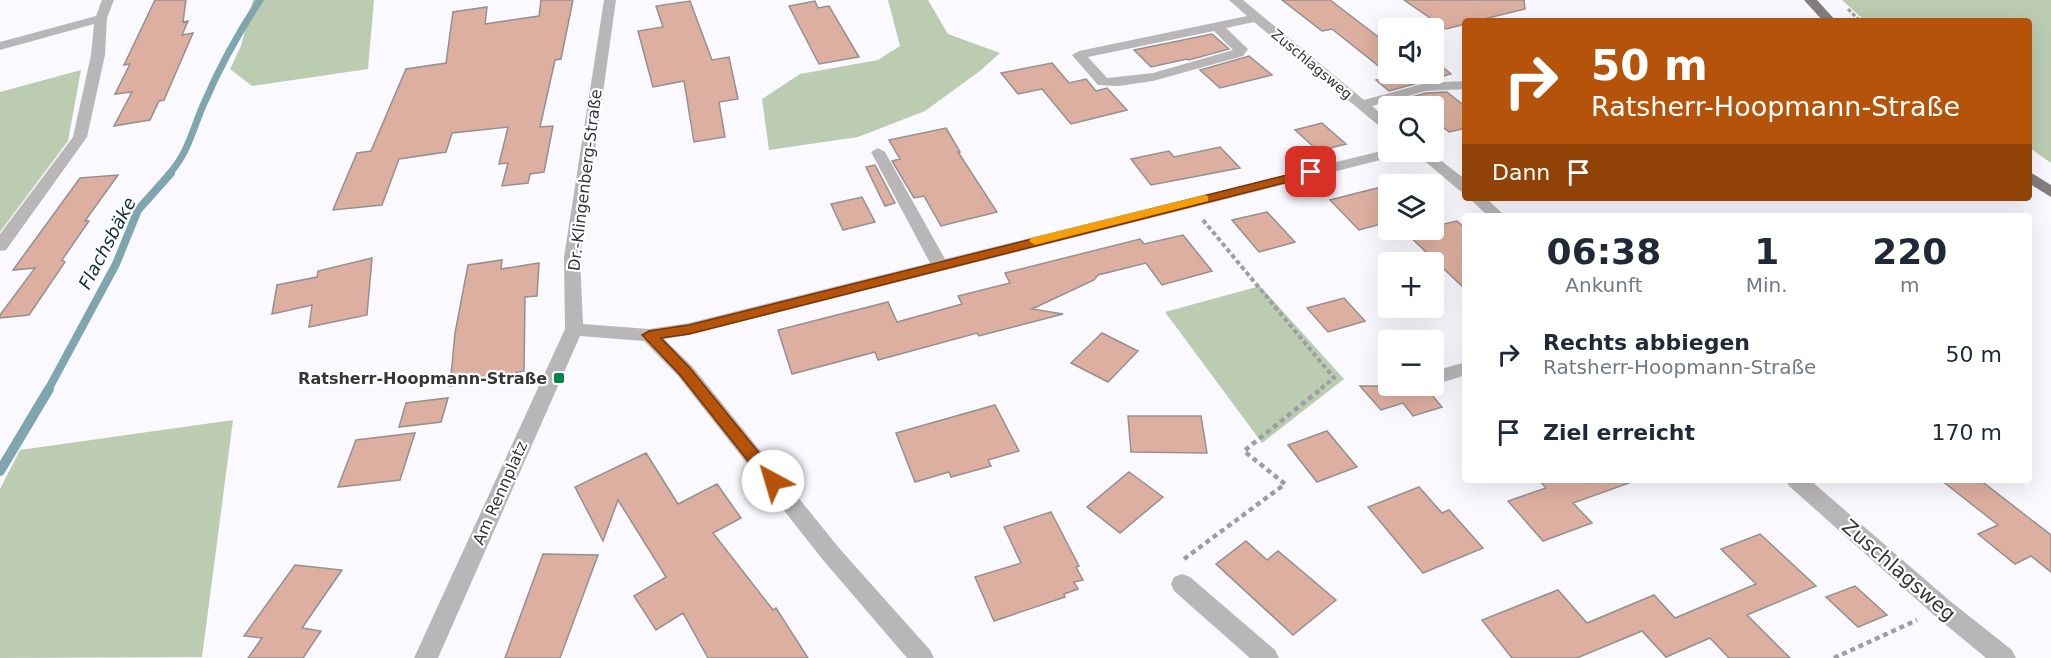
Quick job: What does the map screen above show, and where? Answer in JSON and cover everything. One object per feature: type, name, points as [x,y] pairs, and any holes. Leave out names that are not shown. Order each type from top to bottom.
[{"type":"main road","points":[[1810,0],[1827,18]]},
{"type":"main road","points":[[2032,178],[2051,192]]},
{"type":"street","points":[[0,246],[81,137],[98,55],[101,18],[108,0]]},
{"type":"street","name":"Dr.-Klingenberg-Straße","points":[[573,329],[572,257],[610,0]]},
{"type":"street","name":"Zuschlagsweg","points":[[1235,0],[1378,119]]},
{"type":"street","points":[[0,46],[101,18]]},
{"type":"street","points":[[1217,26],[1241,49],[1238,53],[1153,75],[1102,82],[1079,55],[1217,26],[1257,18]]},
{"type":"street","points":[[1360,105],[1430,87],[1451,83],[1462,84]]},
{"type":"street","points":[[878,152],[940,266]]},
{"type":"street","points":[[573,329],[649,335],[689,329],[1378,156]]},
{"type":"street","points":[[1434,162],[1462,185]]},
{"type":"street","points":[[1480,201],[1494,213]]},
{"type":"street","name":"Am Rennplatz","points":[[426,658],[573,329]]},
{"type":"street","points":[[649,335],[685,371],[831,554],[922,658]]},
{"type":"street","points":[[1444,375],[1462,369]]},
{"type":"street","name":"Zuschlagsweg","points":[[1799,483],[1942,608],[2004,658]]},
{"type":"street","points":[[1182,584],[1267,658]]},
{"type":"path","points":[[1182,584],[1167,572],[1285,484],[1244,451],[1334,378],[1188,202]]},
{"type":"path","points":[[1834,658],[1942,608]]},
{"type":"green space","points":[[253,0],[374,0],[368,69],[252,86],[230,69],[241,46]]},
{"type":"green space","points":[[888,0],[928,0],[948,34],[1000,53],[980,71],[925,111],[858,137],[769,150],[762,99],[800,74],[878,60],[900,46]]},
{"type":"green space","points":[[1842,0],[2051,0],[2051,163],[2032,149],[2032,18],[1862,18]]},
{"type":"green space","points":[[81,70],[68,141],[0,232],[0,92]]},
{"type":"green space","points":[[1260,286],[1344,379],[1262,443],[1165,312]]},
{"type":"green space","points":[[233,420],[202,657],[0,658],[0,489],[20,450]]},
{"type":"building","points":[[155,0],[186,0],[183,22],[188,21],[182,35],[193,33],[164,100],[159,101],[150,120],[114,126],[132,92],[115,94],[130,64],[124,65]]},
{"type":"building","points":[[541,0],[573,0],[561,59],[555,60],[540,127],[553,126],[544,172],[530,174],[528,183],[502,186],[508,163],[499,164],[508,127],[452,133],[446,152],[399,159],[382,205],[333,210],[357,153],[371,151],[406,69],[446,63],[453,12],[487,7],[485,24],[539,16]]},
{"type":"building","points":[[1282,0],[1330,0],[1378,37],[1378,66],[1332,29],[1322,31]]},
{"type":"building","points":[[1404,0],[1524,0],[1525,9],[1488,18],[1462,18],[1462,25],[1446,29],[1444,18],[1430,18]]},
{"type":"building","points":[[690,1],[712,60],[729,57],[738,99],[719,102],[725,137],[694,142],[684,81],[653,87],[638,31],[663,27],[656,6]]},
{"type":"building","points":[[815,1],[818,8],[829,6],[859,57],[819,64],[789,6]]},
{"type":"building","points":[[1212,34],[1229,49],[1151,67],[1134,50]]},
{"type":"building","points":[[1249,56],[1272,75],[1220,88],[1200,70]]},
{"type":"building","points":[[1052,63],[1069,83],[1086,79],[1096,91],[1107,88],[1127,110],[1071,124],[1042,89],[1018,94],[1001,73]]},
{"type":"building","points":[[1444,68],[1451,74],[1444,76]]},
{"type":"building","points":[[1381,84],[1415,84],[1389,91]]},
{"type":"building","points":[[1447,92],[1462,104],[1462,129],[1449,132],[1444,128],[1444,96],[1415,96]]},
{"type":"building","points":[[1322,123],[1346,144],[1318,151],[1295,130]]},
{"type":"building","points":[[946,128],[960,152],[958,152],[997,212],[941,226],[924,196],[914,198],[892,161],[900,159],[889,140]]},
{"type":"building","points":[[1220,147],[1240,168],[1151,185],[1131,159],[1169,151],[1174,157]]},
{"type":"building","points":[[875,165],[895,203],[885,206],[866,167]]},
{"type":"building","points":[[118,175],[85,221],[89,221],[62,260],[65,262],[29,315],[0,318],[35,268],[13,270],[80,178]]},
{"type":"building","points":[[1378,188],[1378,225],[1359,230],[1330,200]]},
{"type":"building","points":[[862,197],[875,222],[843,230],[831,204]]},
{"type":"building","points":[[1267,212],[1295,242],[1259,252],[1232,220]]},
{"type":"building","points":[[1457,221],[1462,225],[1462,286],[1444,269],[1444,252],[1426,252],[1414,240],[1444,240],[1444,224]]},
{"type":"building","points":[[1183,235],[1212,271],[1162,285],[1146,263],[1098,275],[1094,280],[1032,309],[1063,314],[979,336],[977,333],[878,360],[875,352],[792,374],[778,330],[888,302],[897,322],[962,304],[958,296],[1010,283],[1005,273],[1140,239],[1144,244]]},
{"type":"building","points":[[372,258],[367,315],[309,327],[312,305],[272,314],[277,285],[317,277],[318,271]]},
{"type":"building","points":[[502,260],[501,269],[539,263],[537,296],[525,297],[524,371],[450,386],[455,333],[468,265]]},
{"type":"building","points":[[1344,298],[1365,321],[1328,332],[1307,308]]},
{"type":"building","points":[[1102,333],[1138,351],[1108,382],[1071,363]]},
{"type":"building","points":[[1360,386],[1378,386],[1378,396],[1433,396],[1442,407],[1413,416],[1403,403],[1381,410]]},
{"type":"building","points":[[448,398],[441,422],[399,427],[406,403]]},
{"type":"building","points":[[995,405],[1019,451],[988,460],[991,466],[951,477],[949,472],[915,482],[896,433]]},
{"type":"building","points":[[1128,416],[1201,416],[1207,453],[1131,452]]},
{"type":"building","points":[[1327,431],[1357,467],[1317,482],[1288,445]]},
{"type":"building","points":[[415,433],[400,480],[338,487],[356,440]]},
{"type":"building","points":[[646,453],[678,504],[717,484],[741,518],[713,533],[773,610],[776,608],[808,658],[708,658],[683,613],[656,630],[634,596],[666,577],[618,500],[603,541],[575,487]]},
{"type":"building","points":[[1129,472],[1163,497],[1120,533],[1087,507]]},
{"type":"building","points":[[1542,483],[1629,483],[1573,503],[1592,523],[1543,541],[1508,501],[1546,488]]},
{"type":"building","points":[[1945,483],[1984,483],[2051,535],[2051,572],[2031,556],[2015,564],[1978,534],[1998,525]]},
{"type":"building","points":[[1419,487],[1442,513],[1449,510],[1483,548],[1423,573],[1368,507]]},
{"type":"building","points":[[1051,512],[1079,566],[1076,567],[1083,580],[1074,582],[1078,589],[1064,594],[1065,597],[994,621],[975,577],[1021,563],[1004,527]]},
{"type":"building","points":[[1760,534],[1816,586],[1747,615],[1790,658],[1729,658],[1710,638],[1666,657],[1642,631],[1577,658],[1512,658],[1482,620],[1558,590],[1587,623],[1654,595],[1675,618],[1756,584],[1721,549]]},
{"type":"building","points":[[1246,541],[1267,560],[1278,551],[1336,600],[1293,635],[1216,564]]},
{"type":"building","points":[[543,554],[598,555],[560,658],[505,658]]},
{"type":"building","points":[[295,565],[342,570],[302,628],[321,631],[303,658],[248,658],[262,638],[244,636]]},
{"type":"building","points":[[1855,586],[1887,615],[1858,627],[1826,597]]},
{"type":"waterway","name":"Flachsbäke","points":[[169,174],[187,147],[224,61],[260,0]]},
{"type":"waterway","name":"Flachsbäke","points":[[48,390],[116,264],[138,210],[171,173]]},
{"type":"waterway","name":"Flachsbäke","points":[[0,471],[49,389]]},
{"type":"slow traffic","points":[[1035,241],[1204,198]]},
{"type":"place","name":"Ratsherr-Hoopmann-Straße","points":[[559,378]]},
{"type":"route","points":[[773,481],[685,371],[649,335],[689,329],[1311,172]]}]
